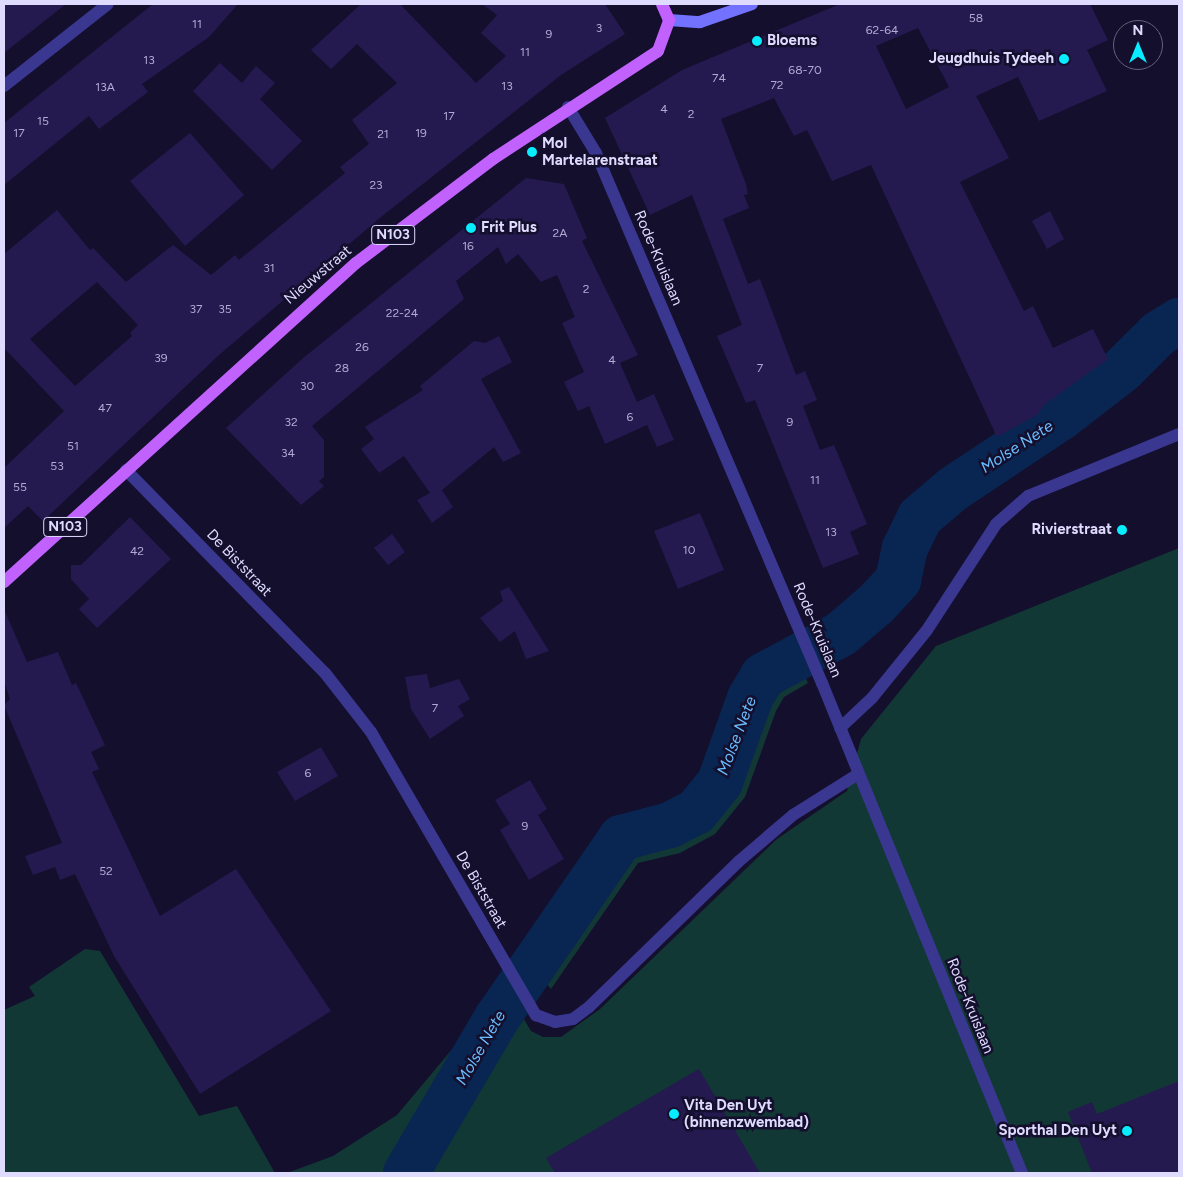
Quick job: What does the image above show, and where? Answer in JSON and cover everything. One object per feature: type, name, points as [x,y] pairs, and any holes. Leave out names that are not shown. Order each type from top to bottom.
[{"type":"main road","points":[[662,4],[668,20]]},
{"type":"main road","name":"Nieuwstraat","points":[[4,582],[350,268],[568,107],[658,51],[668,20]]},
{"type":"street","points":[[4,86],[108,4]]},
{"type":"street","points":[[668,20],[700,22],[752,4]]},
{"type":"street","name":"Rode-Kruislaan","points":[[568,107],[596,153],[803,638],[1022,1173]]},
{"type":"street","points":[[840,728],[872,698],[927,630],[996,524],[1028,496],[1179,434]]},
{"type":"street","name":"De Biststraat","points":[[126,470],[324,673],[371,732],[536,1015],[555,1022],[572,1018],[589,1007],[738,862],[794,815],[858,774]]},
{"type":"green space","points":[[1179,548],[1179,1173],[287,1173],[333,1156],[397,1115],[470,1028],[516,1006],[531,1031],[543,1037],[561,1037],[600,1009],[777,839],[847,791],[861,739],[936,646]]},
{"type":"green space","points":[[796,657],[808,683],[784,697],[776,711],[745,797],[715,834],[680,853],[638,863],[551,989],[531,966],[584,887],[621,838],[670,825],[696,812],[720,782],[750,698],[763,676]]},
{"type":"green space","points":[[85,949],[100,951],[199,1116],[237,1106],[275,1173],[4,1173],[4,1010],[35,996],[29,987]]},
{"type":"building","points":[[4,4],[66,4],[4,53]]},
{"type":"building","points":[[153,4],[238,4],[209,37],[142,84],[148,92],[99,129],[89,116],[4,185],[4,123]]},
{"type":"building","points":[[361,4],[400,4],[476,83],[506,56],[481,33],[497,15],[482,4],[605,4],[625,34],[561,75],[381,217],[219,355],[43,521],[28,506],[4,528],[4,468],[64,411],[4,348],[4,254],[57,210],[90,250],[93,248],[126,282],[173,245],[211,275],[235,255],[239,260],[345,173],[340,167],[369,144],[352,120],[397,83],[357,44],[331,69],[311,50]],"holes":[[[97,282],[138,325],[130,333],[132,336],[75,386],[30,339]]]},
{"type":"building","points":[[840,4],[1090,4],[1108,40],[1087,50],[1107,91],[1039,121],[1018,77],[976,96],[1009,158],[960,182],[1024,311],[1033,306],[1053,348],[1093,329],[1108,359],[1044,405],[1037,415],[997,437],[871,165],[832,181],[807,130],[794,136],[774,98],[721,119],[746,184],[748,194],[744,195],[749,208],[723,219],[748,284],[760,279],[796,375],[805,371],[817,400],[803,406],[820,450],[834,445],[867,524],[850,532],[859,554],[823,568],[755,400],[746,403],[717,336],[742,325],[692,195],[650,215],[605,118],[682,70]],"holes":[[[918,28],[949,87],[906,109],[876,46]]]},
{"type":"building","points":[[220,63],[242,83],[256,66],[275,83],[260,99],[302,141],[272,170],[193,91]]},
{"type":"building","points":[[190,133],[244,195],[185,246],[130,181]]},
{"type":"building","points":[[526,178],[564,184],[587,238],[582,241],[638,355],[620,363],[637,402],[654,394],[674,440],[657,447],[647,425],[605,444],[589,406],[578,411],[564,382],[584,372],[562,323],[575,317],[557,275],[541,282],[518,254],[506,264],[498,247],[456,281],[464,299],[312,426],[324,440],[324,477],[319,481],[324,486],[301,505],[226,428],[302,359]]},
{"type":"building","points":[[1050,211],[1064,239],[1047,249],[1032,221]]},
{"type":"building","points":[[499,336],[512,362],[481,379],[521,453],[503,462],[494,447],[442,490],[453,507],[432,523],[417,500],[430,493],[404,456],[379,473],[361,449],[374,439],[365,427],[423,390],[420,386],[474,341],[485,343]]},
{"type":"building","points":[[700,513],[724,570],[678,589],[654,531]]},
{"type":"building","points":[[130,517],[171,559],[97,628],[79,609],[89,599],[71,579],[71,565],[81,565]]},
{"type":"building","points":[[392,534],[405,552],[388,565],[374,548]]},
{"type":"building","points":[[509,587],[549,651],[526,659],[515,631],[500,642],[480,618],[503,601],[500,591]]},
{"type":"building","points":[[4,609],[27,662],[58,652],[72,685],[76,683],[105,745],[91,752],[99,769],[92,772],[160,916],[236,869],[331,1011],[200,1094],[114,956],[75,874],[60,880],[55,867],[33,875],[25,856],[62,843],[4,705],[10,699],[4,681]]},
{"type":"building","points":[[427,674],[430,688],[459,679],[470,699],[458,706],[464,716],[430,739],[411,709],[405,677]]},
{"type":"building","points":[[321,747],[338,776],[295,801],[277,772]]},
{"type":"building","points":[[530,780],[547,809],[538,815],[564,859],[529,880],[500,830],[510,824],[495,800]]},
{"type":"building","name":"Vita Den Uyt (binnenzwembad)","points":[[699,1069],[760,1173],[555,1173],[546,1158]]},
{"type":"building","name":"Sporthal Den Uyt","points":[[1179,1081],[1179,1173],[1092,1173],[1068,1112],[1092,1102],[1097,1114]]},
{"type":"waterway","name":"Molse Nete","points":[[406,1173],[497,1018],[621,838],[670,825],[696,812],[720,782],[750,698],[763,676],[841,634],[876,604],[898,580],[905,548],[920,517],[953,489],[1060,418],[1122,370],[1158,334],[1179,321]]},
{"type":"place","name":"Bloems","points":[[757,41]]},
{"type":"place","name":"Jeugdhuis Tydeeh","points":[[1064,59]]},
{"type":"place","name":"Mol Martelarenstraat","points":[[532,152]]},
{"type":"place","name":"Frit Plus","points":[[471,228]]},
{"type":"place","name":"Rivierstraat","points":[[1122,530]]},
{"type":"place","name":"Vita Den Uyt (binnenzwembad)","points":[[674,1114]]},
{"type":"place","name":"Sporthal Den Uyt","points":[[1127,1131]]}]
